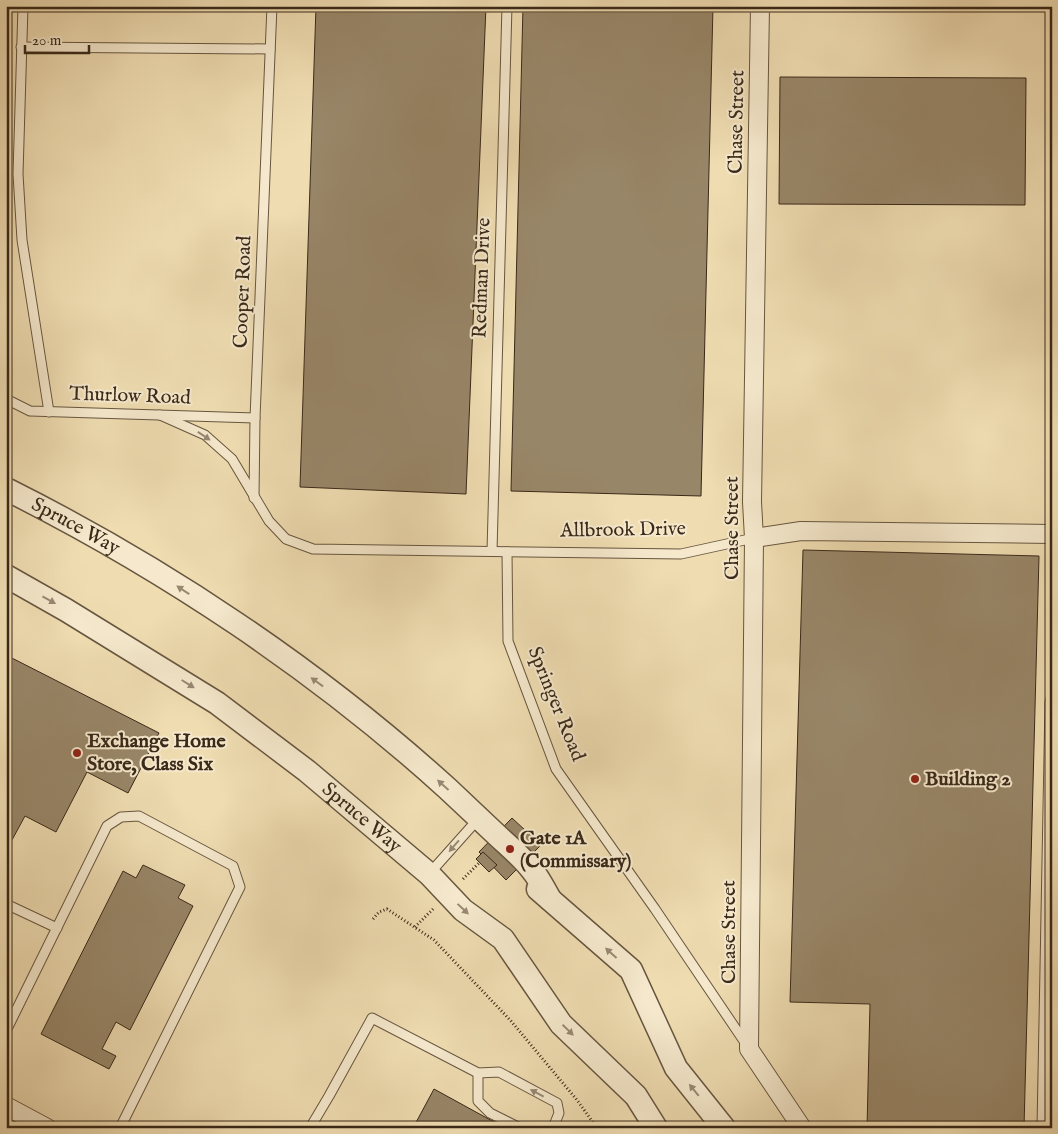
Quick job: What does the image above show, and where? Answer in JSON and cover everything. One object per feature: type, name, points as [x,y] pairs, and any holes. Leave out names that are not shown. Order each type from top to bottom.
[{"type":"street","name":"Chase Street","points":[[749,1049],[754,538],[752,502],[760,6]]},
{"type":"street","name":"Spruce Way","points":[[6,489],[137,560],[260,640],[398,744],[533,870],[550,898],[631,970],[676,1068],[724,1128]]},
{"type":"street","name":"Allbrook Drive","points":[[754,538],[801,531],[1052,534]]},
{"type":"street","name":"Spruce Way","points":[[6,576],[83,619],[217,703],[307,771],[429,874],[463,910],[503,939],[561,1024],[636,1096],[656,1128]]},
{"type":"street","name":"Springer Road","points":[[749,1049],[802,1128]]},
{"type":"street","points":[[6,1106],[36,1125]]},
{"type":"lane","points":[[23,6],[18,174],[22,240],[49,412]]},
{"type":"lane","name":"Cooper Road","points":[[254,499],[255,418],[272,6]]},
{"type":"lane","name":"Redman Drive","points":[[492,551],[507,6]]},
{"type":"lane","points":[[21,47],[270,49]]},
{"type":"lane","name":"Thurlow Road","points":[[6,399],[30,411],[255,418]]},
{"type":"lane","points":[[160,414],[205,434],[232,459],[254,499]]},
{"type":"lane","name":"Allbrook Drive","points":[[254,499],[269,521],[286,539],[313,549],[681,554],[754,538]]},
{"type":"lane","name":"Springer Road","points":[[507,552],[508,641],[556,769],[656,908],[749,1049]]},
{"type":"lane","points":[[1042,1128],[1050,712],[1052,695]]},
{"type":"lane","points":[[6,1030],[107,826],[121,816],[139,816],[234,866],[240,887],[120,1128]]},
{"type":"lane","points":[[429,874],[479,818]]},
{"type":"lane","points":[[6,904],[57,928]]},
{"type":"lane","points":[[310,1128],[372,1018],[478,1073],[499,1072],[556,1103],[560,1113],[553,1128]]},
{"type":"lane","points":[[478,1073],[478,1101],[490,1113],[520,1128]]},
{"type":"path","points":[[373,919],[379,912],[387,909],[434,940],[512,1021],[577,1100],[596,1128]]},
{"type":"building","points":[[316,6],[486,6],[466,494],[300,487]]},
{"type":"building","points":[[523,6],[713,6],[701,496],[511,491]]},
{"type":"building","points":[[780,77],[1026,78],[1025,205],[779,204]]},
{"type":"building","name":"Building 2","points":[[803,550],[1039,556],[1024,1128],[867,1128],[870,1004],[790,1002]]},
{"type":"building","name":"Exchange Home Store, Class Six","points":[[6,655],[159,733],[128,793],[87,772],[56,832],[25,816],[6,851]]},
{"type":"building","name":"Gate 1A (Commissary)","points":[[512,818],[541,845],[506,880],[479,852]]},
{"type":"building","points":[[483,852],[497,865],[489,872],[476,859]]},
{"type":"building","points":[[143,865],[185,885],[178,898],[193,906],[130,1030],[116,1022],[102,1049],[116,1056],[109,1069],[41,1034],[123,871],[136,878]]},
{"type":"building","points":[[434,1089],[505,1128],[413,1128]]},
{"type":"place","name":"Exchange Home Store, Class Six","points":[[77,753]]},
{"type":"place","name":"Building 2","points":[[915,779]]},
{"type":"place","name":"Gate 1A (Commissary)","points":[[510,849]]}]
